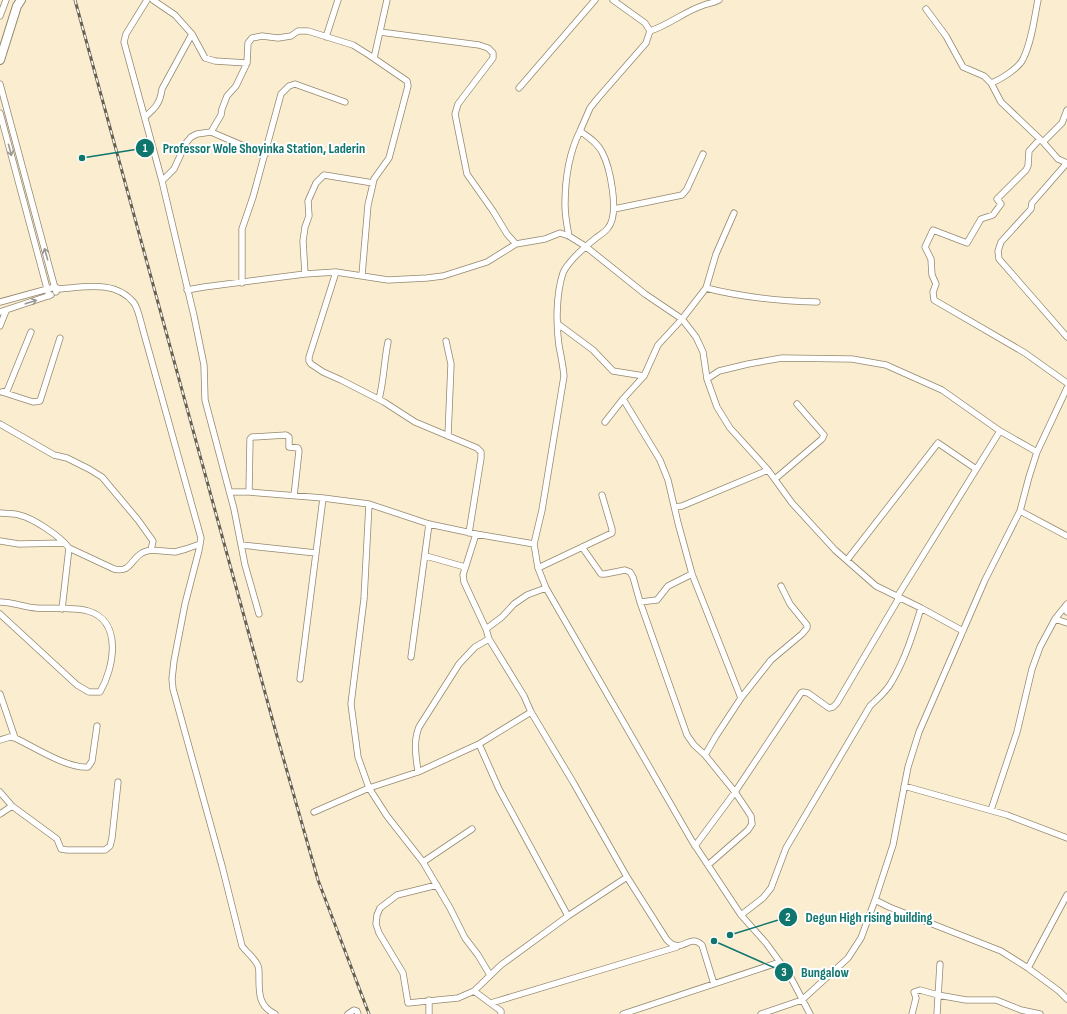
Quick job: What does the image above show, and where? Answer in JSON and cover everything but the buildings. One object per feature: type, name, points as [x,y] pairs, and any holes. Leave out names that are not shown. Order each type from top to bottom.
[{"type":"street","points":[[0,16],[6,0]]},
{"type":"street","points":[[0,60],[17,6],[21,0]]},
{"type":"street","points":[[147,0],[126,34],[124,42],[162,181],[194,316],[204,365],[205,400],[230,492],[244,565],[259,614]]},
{"type":"street","points":[[153,0],[175,15],[192,34],[205,58],[215,61],[246,63]]},
{"type":"street","points":[[326,37],[338,0]]},
{"type":"street","points":[[374,58],[387,0]]},
{"type":"street","points":[[519,88],[596,0]]},
{"type":"street","points":[[569,236],[565,206],[565,189],[570,156],[575,139],[590,108],[646,44],[650,31],[645,23],[613,0]]},
{"type":"street","points":[[650,31],[662,27],[670,21],[704,4],[714,3],[719,0]]},
{"type":"street","points":[[991,83],[1000,80],[1023,60],[1038,0]]},
{"type":"street","points":[[926,9],[946,36],[963,67],[984,76],[991,83],[1001,102],[1058,159],[1066,164],[1032,204],[1031,209],[1001,242],[998,251],[999,259],[1067,337]]},
{"type":"street","points":[[211,132],[221,115],[227,96],[236,86],[246,63],[248,43],[252,38],[262,36],[278,38],[290,36],[298,31],[308,31],[353,45],[407,81],[408,86],[389,158],[374,179],[368,204],[362,275]]},
{"type":"street","points":[[380,32],[479,45],[488,48],[493,52],[493,58],[458,104],[455,114],[467,174],[507,234],[516,244]]},
{"type":"street","points":[[145,117],[155,108],[161,99],[162,89],[192,34]]},
{"type":"street","points":[[0,84],[57,289]]},
{"type":"street","points":[[242,282],[242,229],[265,155],[281,94],[289,86],[295,84],[346,102]]},
{"type":"street","points":[[1067,110],[1062,123],[1029,151],[1028,166],[1026,170],[997,199],[1001,204],[993,215],[981,219],[967,243],[933,230],[925,247],[931,259],[932,275],[936,284],[933,292],[934,300],[1015,347],[1067,383]]},
{"type":"street","points":[[0,113],[49,296]]},
{"type":"street","points":[[4,125],[10,123]]},
{"type":"street","points":[[580,131],[596,143],[602,151],[612,185],[614,210],[612,222],[608,228],[585,246],[567,266],[558,292],[559,345],[564,376],[542,510],[534,544],[538,568],[546,588],[695,846],[741,915],[766,943],[790,976],[810,1014]]},
{"type":"street","points":[[162,181],[174,169],[186,143],[191,137],[197,134],[211,132],[265,155]]},
{"type":"street","points":[[614,210],[682,195],[687,189],[703,154]]},
{"type":"street","points":[[305,274],[303,241],[305,227],[309,216],[308,201],[316,183],[324,175],[373,183]]},
{"type":"street","points":[[605,422],[644,376],[658,345],[682,319],[706,288],[716,254],[734,213]]},
{"type":"street","points":[[187,290],[305,274],[336,272],[388,280],[443,276],[487,262],[516,244],[545,239],[560,233],[569,236],[585,246],[645,294],[682,319],[696,337],[702,352],[707,379],[717,407],[730,428],[768,470],[792,503],[835,550],[876,586],[963,631]]},
{"type":"street","points":[[336,272],[309,361],[323,372],[379,399],[415,422],[477,448],[480,452],[481,458],[469,533]]},
{"type":"street","points":[[0,302],[47,289],[102,286],[121,292],[134,303],[143,330],[201,538],[185,604],[174,661],[172,678],[173,689],[222,866],[242,946],[259,966],[262,1003],[268,1011],[274,1014]]},
{"type":"street","points":[[706,288],[727,293],[800,302],[817,302]]},
{"type":"street","points":[[0,326],[3,311],[49,296],[57,289]]},
{"type":"street","points":[[558,324],[593,350],[613,371],[644,376]]},
{"type":"street","points":[[1,392],[7,391],[31,332]]},
{"type":"street","points":[[1,392],[33,402],[40,401],[60,338]]},
{"type":"street","points":[[446,341],[451,364],[448,436]]},
{"type":"street","points":[[379,399],[383,382],[384,359],[388,342]]},
{"type":"street","points":[[707,379],[718,371],[782,358],[852,359],[886,365],[942,390],[1000,431],[1037,452]]},
{"type":"street","points":[[761,1014],[802,1000],[848,958],[861,938],[893,844],[908,767],[919,732],[988,575],[1020,511],[1037,452],[1067,388]]},
{"type":"street","points":[[623,399],[660,460],[668,480],[692,574],[741,698]]},
{"type":"street","points":[[775,479],[822,439],[824,435],[797,404]]},
{"type":"street","points":[[0,424],[54,455],[66,458],[102,477],[146,530],[153,541],[151,550]]},
{"type":"street","points":[[695,846],[735,792],[800,693],[808,693],[829,708],[833,707],[898,597],[1000,431]]},
{"type":"street","points":[[249,492],[250,440],[252,437],[286,435],[289,437],[289,447],[298,448],[299,451],[294,496]]},
{"type":"street","points":[[847,560],[938,443],[976,469]]},
{"type":"street","points":[[675,507],[682,506],[768,470]]},
{"type":"street","points":[[230,492],[249,492],[323,498],[369,504],[429,524],[469,533],[534,544]]},
{"type":"street","points":[[538,568],[612,532],[602,495]]},
{"type":"street","points":[[300,679],[323,498]]},
{"type":"street","points":[[369,504],[364,599],[351,704],[358,758],[369,788],[423,862],[465,938],[478,955],[490,975]]},
{"type":"street","points":[[1020,511],[1067,536]]},
{"type":"street","points":[[0,514],[19,515],[34,520],[65,543],[69,548],[114,569],[120,570],[127,569],[142,553],[151,550],[175,552],[186,550],[200,544]]},
{"type":"street","points":[[411,657],[426,556],[429,524]]},
{"type":"street","points":[[476,534],[463,575],[464,582],[489,638],[524,696],[531,712],[577,789],[626,877],[667,940],[672,945],[679,946]]},
{"type":"street","points":[[0,541],[19,544],[65,543]]},
{"type":"street","points":[[241,545],[316,553]]},
{"type":"street","points":[[582,547],[601,574],[625,570],[630,572],[687,735],[735,792],[751,816],[752,824],[748,830],[708,866]]},
{"type":"street","points":[[62,609],[69,548]]},
{"type":"street","points":[[426,556],[465,567]]},
{"type":"street","points":[[640,602],[657,600],[668,586],[692,574]]},
{"type":"street","points":[[705,755],[741,698],[771,660],[807,628],[807,625],[790,604],[781,586]]},
{"type":"street","points":[[486,629],[502,617],[514,604],[527,595],[546,588]]},
{"type":"street","points":[[0,602],[35,608],[86,610],[93,612],[100,617],[110,628],[113,640],[110,663],[104,685],[100,692],[89,692],[77,685],[0,614]]},
{"type":"street","points":[[991,810],[1017,732],[1032,669],[1040,647],[1055,619],[1067,604]]},
{"type":"street","points":[[741,915],[762,898],[771,888],[786,848],[870,706],[891,684],[910,642],[921,608]]},
{"type":"street","points":[[1055,619],[1067,623]]},
{"type":"street","points":[[418,772],[415,744],[419,727],[459,664],[475,647],[489,638]]},
{"type":"street","points":[[0,694],[15,738]]},
{"type":"street","points":[[314,812],[369,788],[418,772],[479,744],[531,712]]},
{"type":"street","points":[[0,740],[10,737],[15,738],[66,763],[88,767],[92,761],[97,726]]},
{"type":"street","points":[[479,744],[499,789],[568,916]]},
{"type":"street","points":[[0,792],[12,806],[57,838],[61,849],[105,850],[110,846],[112,838],[118,782]]},
{"type":"street","points":[[904,786],[1007,815],[1067,838]]},
{"type":"street","points":[[0,814],[12,806]]},
{"type":"street","points":[[423,862],[472,829]]},
{"type":"street","points":[[437,885],[397,895],[380,908],[377,915],[376,924],[379,932],[403,973],[408,1003],[458,998],[474,991],[501,965],[568,916],[626,877]]},
{"type":"street","points":[[1028,968],[1067,895]]},
{"type":"street","points":[[875,900],[889,907],[1001,951],[1028,968],[1059,991],[1067,999]]},
{"type":"street","points":[[491,1003],[679,946],[691,940],[698,941],[702,945],[714,984]]},
{"type":"street","points":[[623,1014],[636,1012],[780,962]]},
{"type":"street","points":[[937,1014],[940,964]]},
{"type":"street","points":[[912,1014],[916,998],[914,992],[920,990],[966,1000],[996,1000],[1021,1010],[1040,1014]]},
{"type":"street","points":[[474,991],[501,1011],[502,1014]]},
{"type":"street","points":[[429,1000],[429,1014]]},
{"type":"street","points":[[348,1014],[354,1010],[357,1011],[358,1014]]},
{"type":"railway","points":[[75,0],[275,729],[318,880],[369,1014]]},
{"type":"place","name":"Professor Wole Shoyinka Station, Laderin","points":[[82,158]]},
{"type":"place","name":"Degun High rising building","points":[[730,935]]},
{"type":"place","name":"Bungalow","points":[[714,941]]}]
